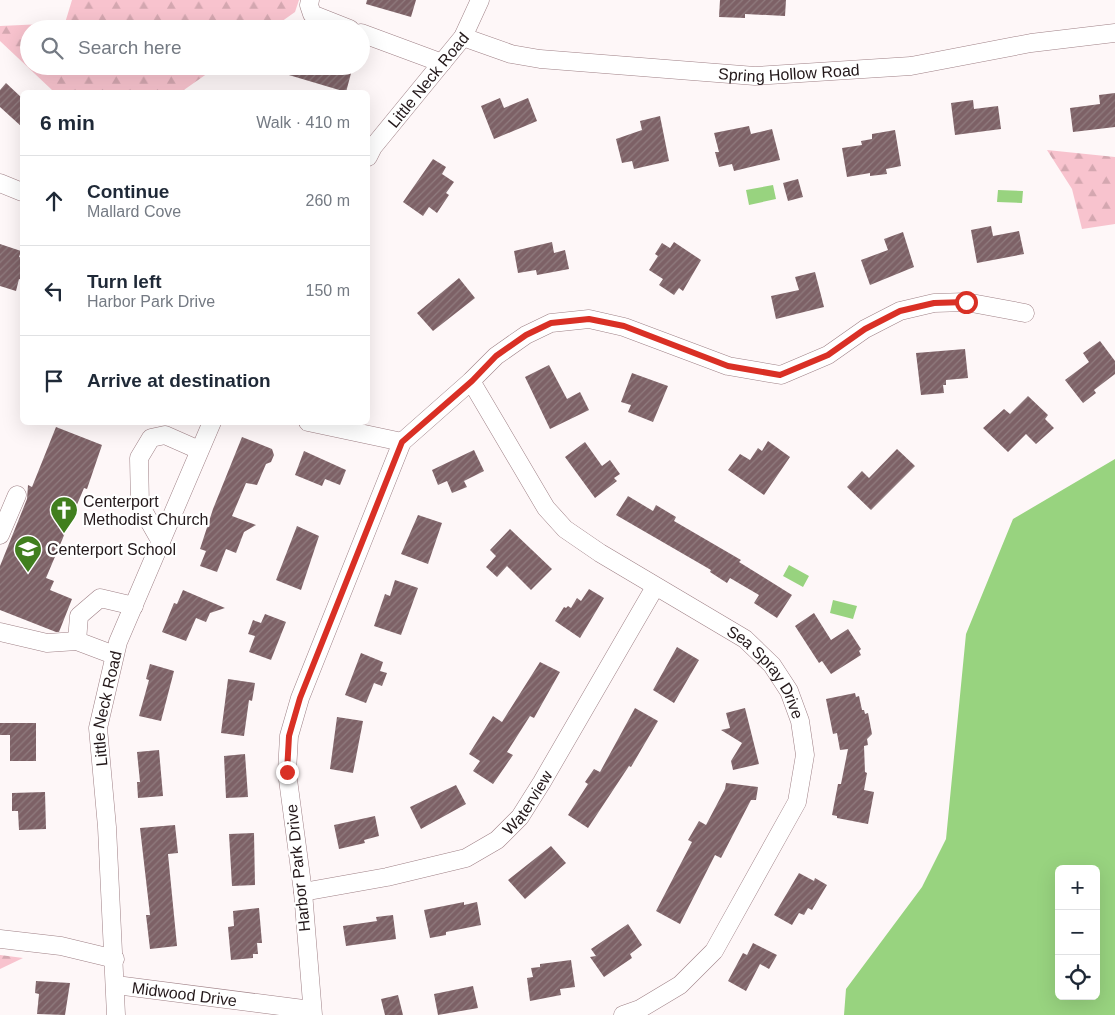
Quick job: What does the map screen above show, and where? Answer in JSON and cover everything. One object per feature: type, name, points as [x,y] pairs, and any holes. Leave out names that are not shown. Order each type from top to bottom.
[{"type":"street","points":[[310,0],[309,5],[312,14],[327,20]]},
{"type":"street","name":"Little Neck Road","points":[[370,152],[463,37],[480,0]]},
{"type":"street","name":"Spring Hollow Road","points":[[463,37],[511,54],[540,60],[755,76],[911,66],[1031,43],[1115,33]]},
{"type":"street","points":[[370,36],[442,63]]},
{"type":"street","points":[[0,183],[20,191]]},
{"type":"street","points":[[322,425],[402,442],[472,381],[496,356],[526,335],[551,323],[589,319],[624,326],[728,366],[780,375],[828,355],[865,329],[900,311],[934,303],[966,302],[1024,313]]},
{"type":"street","name":"Sea Spray Drive","points":[[472,381],[546,508],[565,529],[655,587],[745,640],[772,665],[789,691],[800,721],[805,755],[797,802],[714,951],[680,985],[640,1009],[623,1015]]},
{"type":"street","name":"Little Neck Road","points":[[116,1015],[115,958],[98,728],[114,655],[211,425]]},
{"type":"street","points":[[161,542],[140,505],[139,458],[152,438],[165,435],[199,450]]},
{"type":"street","name":"Harbor Park Drive","points":[[312,1012],[303,892],[287,772],[289,736],[300,698],[402,442]]},
{"type":"street","points":[[0,535],[17,494]]},
{"type":"street","name":"Waterview","points":[[303,892],[387,877],[466,858],[497,840],[520,817],[542,782],[655,587]]},
{"type":"street","points":[[76,642],[79,616],[100,598],[134,606]]},
{"type":"street","points":[[0,632],[47,643],[76,642],[114,655]]},
{"type":"street","points":[[0,939],[61,946],[115,958]]},
{"type":"street","name":"Midwood Drive","points":[[116,985],[312,1012]]},
{"type":"green space","points":[[72,0],[299,0],[295,12],[284,20],[66,20]]},
{"type":"green space","points":[[20,25],[20,60],[0,41],[0,26]]},
{"type":"green space","points":[[36,75],[205,75],[184,90],[52,90]]},
{"type":"green space","points":[[1047,150],[1115,157],[1115,224],[1082,229],[1072,189]]},
{"type":"green space","points":[[0,955],[23,958],[0,969]]},
{"type":"shaded area","points":[[773,185],[776,199],[749,205],[746,190]]},
{"type":"shaded area","points":[[998,190],[1023,191],[1022,203],[997,202]]},
{"type":"shaded area","points":[[1115,459],[1115,1015],[844,1015],[846,989],[922,887],[946,839],[966,634],[1013,519]]},
{"type":"shaded area","points":[[789,565],[809,576],[803,587],[783,576]]},
{"type":"shaded area","points":[[833,600],[857,606],[853,619],[830,613]]},
{"type":"building","points":[[367,0],[416,0],[411,17],[366,4]]},
{"type":"building","points":[[720,0],[786,0],[785,16],[745,14],[745,18],[719,17]]},
{"type":"building","points":[[289,75],[351,75],[347,90],[339,90]]},
{"type":"building","points":[[6,83],[20,96],[20,125],[0,107],[0,90]]},
{"type":"building","points":[[1115,93],[1115,127],[1073,132],[1070,108],[1100,104],[1099,95]]},
{"type":"building","points":[[500,98],[504,108],[528,98],[537,121],[494,139],[481,106]]},
{"type":"building","points":[[973,100],[974,109],[998,106],[1001,129],[955,135],[951,103]]},
{"type":"building","points":[[660,116],[669,161],[634,169],[632,161],[622,163],[616,139],[642,130],[640,121]]},
{"type":"building","points":[[749,126],[751,134],[772,129],[780,160],[734,171],[732,164],[719,167],[715,152],[719,152],[714,133]]},
{"type":"building","points":[[895,130],[901,166],[886,169],[887,174],[870,176],[870,173],[847,177],[842,148],[862,145],[861,141],[872,139],[872,134]]},
{"type":"building","points":[[433,159],[446,167],[442,174],[454,182],[446,193],[449,195],[437,213],[429,207],[423,216],[403,202]]},
{"type":"building","points":[[798,179],[803,197],[788,201],[783,183]]},
{"type":"building","points":[[991,226],[993,236],[1019,231],[1024,254],[977,263],[971,230]]},
{"type":"building","points":[[903,232],[914,267],[870,285],[861,260],[888,250],[884,239]]},
{"type":"building","points":[[552,242],[554,253],[565,250],[569,269],[537,275],[536,270],[518,273],[514,251]]},
{"type":"building","points":[[674,242],[701,260],[683,291],[679,288],[674,295],[659,285],[663,279],[649,270],[658,256],[655,254],[662,243],[670,248]]},
{"type":"building","points":[[0,244],[20,251],[20,279],[16,291],[0,286]]},
{"type":"building","points":[[815,272],[824,307],[776,319],[771,296],[799,290],[795,277]]},
{"type":"building","points":[[459,278],[475,298],[433,331],[417,313]]},
{"type":"building","points":[[1100,341],[1115,361],[1115,374],[1094,390],[1096,393],[1083,403],[1065,380],[1089,362],[1083,353]]},
{"type":"building","points":[[965,349],[968,378],[946,380],[946,385],[943,385],[944,393],[921,395],[916,353]]},
{"type":"building","points":[[549,365],[567,399],[580,392],[589,410],[550,429],[525,377]]},
{"type":"building","points":[[632,373],[668,386],[653,422],[628,412],[631,405],[621,402]]},
{"type":"building","points":[[1028,396],[1048,415],[1045,419],[1054,428],[1036,444],[1026,434],[1008,452],[983,428],[1004,409],[1010,414]]},
{"type":"building","points":[[56,427],[102,445],[87,489],[84,488],[46,578],[54,581],[50,590],[72,599],[59,632],[0,610],[0,566],[27,499],[28,485],[32,487]]},
{"type":"building","points":[[242,437],[272,449],[274,455],[271,462],[266,464],[257,485],[246,483],[232,516],[256,525],[244,532],[236,553],[226,549],[217,572],[200,566],[206,551],[200,549],[213,509]]},
{"type":"building","points":[[768,441],[790,457],[764,495],[728,470],[740,454],[750,460],[758,448],[762,451]]},
{"type":"building","points":[[585,442],[602,466],[610,460],[620,474],[614,478],[617,481],[595,498],[565,457]]},
{"type":"building","points":[[897,449],[915,466],[871,510],[847,487],[862,471],[869,478]]},
{"type":"building","points":[[474,450],[484,471],[464,481],[467,487],[452,493],[447,481],[438,485],[432,470]]},
{"type":"building","points":[[304,451],[346,470],[340,485],[325,479],[322,486],[295,475]]},
{"type":"building","points":[[628,496],[653,511],[656,505],[676,517],[674,521],[741,560],[739,562],[792,595],[777,618],[754,603],[759,595],[730,578],[727,583],[710,572],[711,570],[616,515]]},
{"type":"building","points":[[418,515],[442,523],[428,564],[401,554]]},
{"type":"building","points":[[297,526],[319,536],[301,590],[276,580]]},
{"type":"building","points":[[510,529],[552,569],[531,590],[507,566],[497,577],[486,567],[496,556],[490,550]]},
{"type":"building","points":[[395,580],[418,588],[401,635],[374,626],[385,594],[390,596]]},
{"type":"building","points":[[589,589],[604,598],[580,638],[555,621],[564,607],[568,606],[571,608],[577,598],[581,601]]},
{"type":"building","points":[[183,590],[225,608],[210,613],[206,622],[196,618],[186,641],[162,632],[174,603],[177,604]]},
{"type":"building","points":[[814,613],[831,640],[848,629],[861,649],[859,651],[861,655],[831,674],[822,661],[819,663],[795,626]]},
{"type":"building","points":[[265,614],[286,622],[271,660],[249,652],[255,636],[248,634],[253,620],[261,623]]},
{"type":"building","points":[[677,647],[699,660],[674,703],[653,690]]},
{"type":"building","points":[[361,653],[383,662],[380,671],[387,673],[382,686],[374,683],[366,703],[345,695]]},
{"type":"building","points":[[540,662],[560,672],[534,718],[530,716],[507,752],[513,755],[493,784],[473,771],[480,761],[469,754],[493,716],[502,722]]},
{"type":"building","points":[[150,664],[174,671],[161,721],[139,716],[149,680],[146,679]]},
{"type":"building","points":[[228,679],[255,683],[252,701],[249,700],[244,736],[221,733]]},
{"type":"building","points":[[855,693],[856,697],[859,696],[862,710],[864,710],[865,714],[868,713],[872,734],[867,739],[868,745],[864,746],[865,772],[867,773],[864,790],[874,792],[868,824],[837,818],[837,816],[832,815],[848,749],[840,750],[837,733],[833,734],[826,699]]},
{"type":"building","points":[[635,708],[658,721],[631,767],[629,766],[588,828],[568,815],[588,784],[585,782],[594,769],[600,772]]},
{"type":"building","points":[[745,708],[759,764],[733,770],[731,761],[742,743],[721,730],[730,728],[726,713]]},
{"type":"building","points":[[337,717],[363,721],[353,773],[330,769]]},
{"type":"building","points":[[0,723],[36,723],[36,761],[10,761],[10,735],[0,735]]},
{"type":"building","points":[[159,750],[163,796],[138,798],[137,782],[140,782],[137,752]]},
{"type":"building","points":[[245,754],[248,797],[226,798],[224,756]]},
{"type":"building","points":[[726,783],[758,787],[756,800],[751,800],[721,858],[715,855],[680,924],[656,911],[692,842],[688,840],[699,821],[706,825],[725,789]]},
{"type":"building","points":[[456,785],[466,804],[421,829],[410,807]]},
{"type":"building","points":[[45,792],[46,829],[19,830],[18,811],[12,811],[12,793]]},
{"type":"building","points":[[375,816],[379,836],[364,840],[365,843],[339,849],[334,825]]},
{"type":"building","points":[[175,825],[178,853],[168,854],[177,946],[150,949],[146,915],[150,915],[140,828]]},
{"type":"building","points":[[254,833],[255,885],[232,886],[229,834]]},
{"type":"building","points":[[551,846],[566,863],[525,899],[508,880]]},
{"type":"building","points":[[799,873],[814,881],[815,878],[827,885],[812,910],[808,908],[804,915],[799,913],[792,925],[774,915]]},
{"type":"building","points":[[464,902],[464,905],[477,902],[481,925],[446,932],[446,935],[430,938],[424,910]]},
{"type":"building","points":[[259,908],[262,943],[257,943],[258,954],[253,954],[253,958],[231,960],[228,927],[234,926],[233,911]]},
{"type":"building","points":[[393,915],[396,939],[346,946],[343,926],[377,921],[376,917]]},
{"type":"building","points":[[628,924],[642,945],[630,954],[632,958],[604,977],[590,957],[596,956],[591,949]]},
{"type":"building","points":[[753,943],[777,955],[769,969],[760,964],[746,991],[728,981],[743,953],[747,955]]},
{"type":"building","points":[[571,960],[575,987],[560,989],[561,995],[530,1001],[527,978],[533,977],[531,968],[540,967],[540,964]]},
{"type":"building","points":[[36,981],[70,983],[65,1015],[37,1014],[39,994],[35,993]]},
{"type":"building","points":[[473,986],[478,1008],[438,1015],[434,994]]},
{"type":"building","points":[[398,995],[403,1015],[385,1015],[381,999]]},
{"type":"place","name":"Centerport Methodist Church","points":[[64,534]]},
{"type":"place","name":"Centerport School","points":[[28,573]]},
{"type":"route","points":[[287,772],[289,736],[300,698],[402,442],[472,381],[496,356],[526,335],[551,323],[589,319],[624,326],[728,366],[780,375],[828,355],[865,329],[900,311],[934,303],[966,302]]}]
